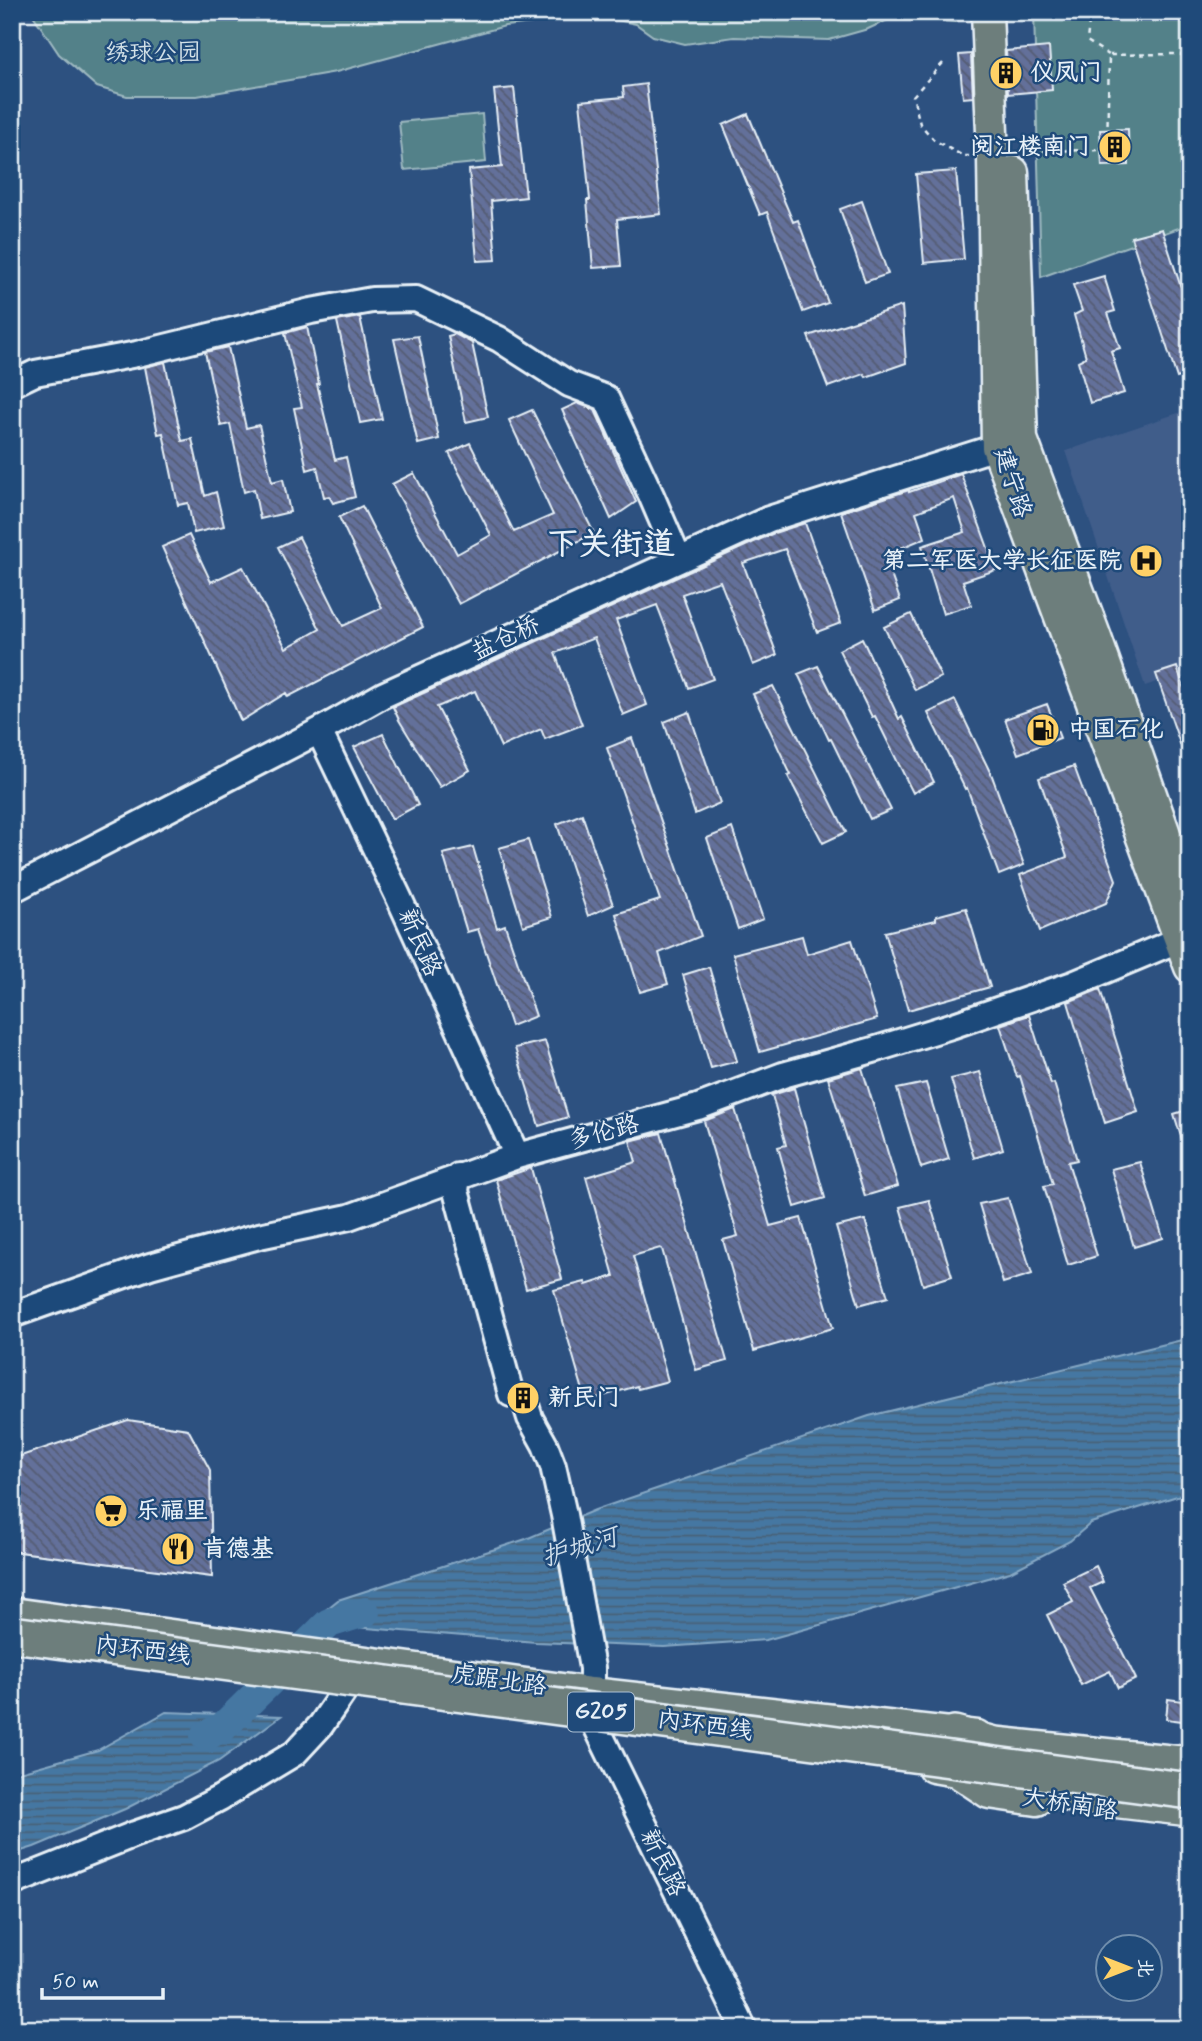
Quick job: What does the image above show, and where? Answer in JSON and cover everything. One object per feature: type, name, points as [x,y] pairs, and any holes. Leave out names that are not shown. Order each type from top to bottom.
[{"type":"highway","name":"内环西线","points":[[12,1623],[1190,1779]]},
{"type":"highway","name":"内环西线","points":[[12,1634],[1190,1791]]},
{"type":"highway","points":[[954,1734],[995,1745],[1190,1765]]},
{"type":"highway","points":[[956,1771],[1077,1795],[1190,1808]]},
{"type":"main road","name":"建宁路","points":[[987,12],[1003,154]]},
{"type":"main road","name":"建宁路","points":[[1007,12],[1003,154],[1009,443],[1185,937],[1190,967]]},
{"type":"main road","name":"建宁路","points":[[1009,443],[1096,638],[1190,905]]},
{"type":"main road","name":"虎踞北路","points":[[12,1613],[379,1663],[592,1706],[954,1734]]},
{"type":"main road","points":[[12,1645],[334,1685],[592,1706],[956,1771]]},
{"type":"main road","points":[[954,1734],[1120,1746],[1190,1755]]},
{"type":"main road","name":"大桥南路","points":[[956,1771],[989,1793],[1190,1824]]},
{"type":"street","points":[[12,384],[35,373],[137,354],[311,311],[372,300],[416,299],[499,339],[569,384],[606,398],[678,560]]},
{"type":"street","name":"盐仓桥","points":[[12,890],[319,732],[383,695],[769,519],[1009,443]]},
{"type":"street","name":"新民路","points":[[319,732],[393,885],[517,1156]]},
{"type":"street","name":"多伦路","points":[[12,1315],[150,1266],[259,1236],[349,1217],[517,1156],[698,1107],[783,1075],[951,1026],[1073,984],[1185,937]]},
{"type":"street","points":[[458,1176],[456,1191],[518,1399],[545,1445],[552,1466],[556,1517],[583,1650],[592,1668],[592,1706]]},
{"type":"street","points":[[12,1883],[184,1816],[231,1792],[295,1753],[321,1725],[334,1685]]},
{"type":"street","name":"新民路","points":[[592,1706],[744,2029]]},
{"type":"path","points":[[1090,12],[1087,41],[1109,55],[1174,54],[1190,57]]},
{"type":"path","points":[[943,63],[913,96],[920,124],[934,140],[963,156],[1107,150],[1109,55]]},
{"type":"shaded area","name":"第二军医大学长征医院","points":[[1190,409],[1190,670],[1145,686],[1066,451]]},
{"type":"green space","name":"绣球公园","points":[[31,12],[957,12],[956,22],[894,17],[868,29],[829,40],[734,37],[685,44],[653,36],[636,24],[598,16],[505,26],[336,72],[197,96],[127,96],[97,87],[59,54]]},
{"type":"green space","points":[[1034,12],[1190,12],[1190,224],[1041,277]]},
{"type":"green space","points":[[482,114],[486,162],[404,170],[399,122]]},
{"type":"water","points":[[1190,1338],[1190,1492],[1091,1523],[1070,1541],[1010,1572],[766,1640],[664,1647],[536,1642],[318,1624],[313,1620],[338,1600],[526,1539],[595,1510],[869,1416]]},
{"type":"water","points":[[166,1712],[281,1716],[219,1761],[125,1809],[12,1854],[12,1774],[98,1750]]},
{"type":"building","points":[[1049,47],[1052,90],[1008,94],[1006,51]]},
{"type":"building","points":[[971,54],[973,97],[963,98],[959,55]]},
{"type":"building","points":[[646,84],[661,214],[617,219],[621,266],[593,268],[587,200],[590,200],[580,101],[624,97],[623,87]]},
{"type":"building","points":[[514,88],[526,197],[491,201],[496,260],[477,261],[469,170],[502,167],[494,90]]},
{"type":"building","points":[[748,114],[793,222],[798,220],[828,303],[803,312],[767,212],[760,215],[723,125]]},
{"type":"building","name":"阅江楼南门","points":[[1128,129],[1129,165],[1102,166],[1100,130]]},
{"type":"building","points":[[956,171],[964,259],[924,263],[916,174]]},
{"type":"building","points":[[862,201],[888,274],[865,282],[840,209]]},
{"type":"building","points":[[1162,229],[1190,315],[1190,374],[1177,378],[1131,237]]},
{"type":"building","points":[[1104,276],[1115,311],[1108,313],[1120,348],[1111,351],[1124,393],[1090,403],[1078,361],[1086,357],[1074,315],[1082,311],[1073,285]]},
{"type":"building","points":[[902,306],[906,363],[828,387],[808,336]]},
{"type":"building","points":[[360,317],[382,419],[360,423],[337,321]]},
{"type":"building","points":[[307,327],[335,460],[346,457],[355,497],[333,503],[329,496],[324,497],[317,467],[307,470],[294,408],[302,407],[285,333]]},
{"type":"building","points":[[455,334],[472,343],[488,417],[466,422],[448,336]]},
{"type":"building","points":[[418,336],[439,439],[418,444],[394,339]]},
{"type":"building","points":[[228,347],[246,428],[259,425],[272,482],[283,479],[290,512],[260,519],[254,489],[244,492],[230,424],[221,426],[205,352]]},
{"type":"building","points":[[165,362],[182,441],[192,439],[205,496],[216,492],[224,526],[194,533],[188,503],[178,505],[163,433],[158,434],[145,367]]},
{"type":"building","points":[[577,403],[595,410],[636,502],[611,519],[562,410]]},
{"type":"building","points":[[532,410],[594,533],[459,604],[392,484],[414,473],[457,554],[491,535],[449,453],[470,443],[514,532],[553,515],[509,420]]},
{"type":"building","points":[[961,474],[996,570],[963,581],[971,605],[943,614],[922,546],[965,532],[954,498],[916,512],[925,538],[884,555],[900,600],[875,610],[841,512]]},
{"type":"building","points":[[362,506],[423,627],[288,697],[286,693],[241,721],[162,547],[189,535],[211,582],[243,567],[286,648],[320,629],[278,547],[299,537],[343,626],[382,608],[339,517]]},
{"type":"building","points":[[805,523],[841,623],[817,632],[785,549],[743,563],[777,655],[753,665],[720,581],[682,594],[713,679],[689,688],[657,605],[616,620],[647,705],[623,715],[594,638],[555,653],[582,725],[545,739],[541,729],[501,747],[475,691],[437,707],[470,770],[440,787],[399,720],[393,707],[774,533]]},
{"type":"building","points":[[911,614],[941,677],[915,690],[884,627]]},
{"type":"building","points":[[862,638],[899,719],[902,717],[934,782],[913,793],[839,650]]},
{"type":"building","points":[[818,666],[891,810],[870,819],[798,674]]},
{"type":"building","points":[[1177,667],[1190,706],[1190,767],[1156,674]]},
{"type":"building","points":[[773,686],[846,832],[823,843],[788,776],[791,775],[753,694]]},
{"type":"building","points":[[955,700],[992,776],[1024,865],[999,875],[967,788],[965,789],[928,713]]},
{"type":"building","points":[[1047,704],[1060,738],[1018,754],[1005,719]]},
{"type":"building","points":[[689,712],[720,803],[695,814],[664,722]]},
{"type":"building","points":[[383,734],[418,805],[392,819],[354,747]]},
{"type":"building","points":[[632,738],[701,936],[659,953],[668,984],[640,992],[616,914],[660,900],[607,748]]},
{"type":"building","points":[[1074,766],[1116,880],[1106,903],[1040,931],[1020,875],[1067,857],[1039,778]]},
{"type":"building","points":[[582,814],[613,905],[588,916],[557,824]]},
{"type":"building","points":[[732,828],[763,919],[738,929],[707,838]]},
{"type":"building","points":[[528,840],[552,917],[523,926],[499,848]]},
{"type":"building","points":[[473,847],[497,928],[505,925],[536,1016],[511,1026],[478,929],[467,932],[443,854]]},
{"type":"building","points":[[966,908],[990,987],[908,1010],[885,932],[936,920],[936,916]]},
{"type":"building","points":[[802,936],[807,954],[852,940],[877,1019],[760,1052],[733,954]]},
{"type":"building","points":[[709,967],[737,1061],[711,1068],[683,975]]},
{"type":"building","points":[[1100,989],[1138,1112],[1105,1123],[1068,1002]]},
{"type":"building","points":[[1029,1015],[1051,1084],[1054,1083],[1077,1160],[1068,1162],[1097,1256],[1068,1265],[1044,1186],[1053,1184],[1020,1076],[1017,1077],[1000,1025]]},
{"type":"building","points":[[545,1041],[568,1117],[539,1126],[515,1048]]},
{"type":"building","points":[[862,1068],[898,1186],[865,1196],[828,1078]]},
{"type":"building","points":[[980,1072],[1003,1149],[974,1158],[951,1079]]},
{"type":"building","points":[[926,1083],[949,1159],[921,1168],[897,1089]]},
{"type":"building","points":[[794,1088],[825,1198],[795,1207],[778,1147],[786,1145],[772,1095]]},
{"type":"building","points":[[735,1109],[770,1226],[801,1218],[833,1328],[754,1351],[723,1240],[738,1236],[704,1121]]},
{"type":"building","points":[[1190,1109],[1190,1155],[1187,1156],[1174,1114]]},
{"type":"building","points":[[661,1133],[727,1361],[696,1370],[660,1248],[633,1256],[668,1381],[638,1389],[637,1386],[586,1401],[554,1290],[585,1282],[586,1285],[614,1276],[586,1177],[636,1162],[630,1141]]},
{"type":"building","points":[[1140,1162],[1163,1238],[1134,1247],[1111,1169]]},
{"type":"building","points":[[531,1168],[562,1279],[526,1289],[496,1180]]},
{"type":"building","points":[[1008,1198],[1032,1274],[1003,1283],[979,1204]]},
{"type":"building","points":[[929,1200],[952,1276],[923,1285],[900,1207]]},
{"type":"building","points":[[865,1220],[888,1297],[859,1305],[836,1227]]},
{"type":"building","name":"乐福里","points":[[128,1420],[188,1429],[210,1470],[212,1577],[12,1551],[12,1459]]},
{"type":"building","points":[[1096,1566],[1103,1582],[1090,1588],[1136,1679],[1118,1688],[1110,1671],[1081,1685],[1047,1615],[1073,1602],[1063,1582]]},
{"type":"building","points":[[1168,1699],[1190,1702],[1190,1722],[1166,1719]]},
{"type":"waterway","name":"护城河","points":[[205,1736],[223,1727],[329,1623],[365,1612]]},
{"type":"place","name":"仪凤门","points":[[1006,73]]},
{"type":"place","name":"阅江楼南门","points":[[1115,147]]},
{"type":"place","name":"第二军医大学长征医院","points":[[1146,561]]},
{"type":"place","name":"中国石化","points":[[1043,730]]},
{"type":"place","name":"新民门","points":[[523,1398]]},
{"type":"place","name":"乐福里","points":[[111,1511]]},
{"type":"place","name":"肯德基","points":[[178,1549]]},
{"type":"district","name":"下关街道","points":[[611,545]]}]
